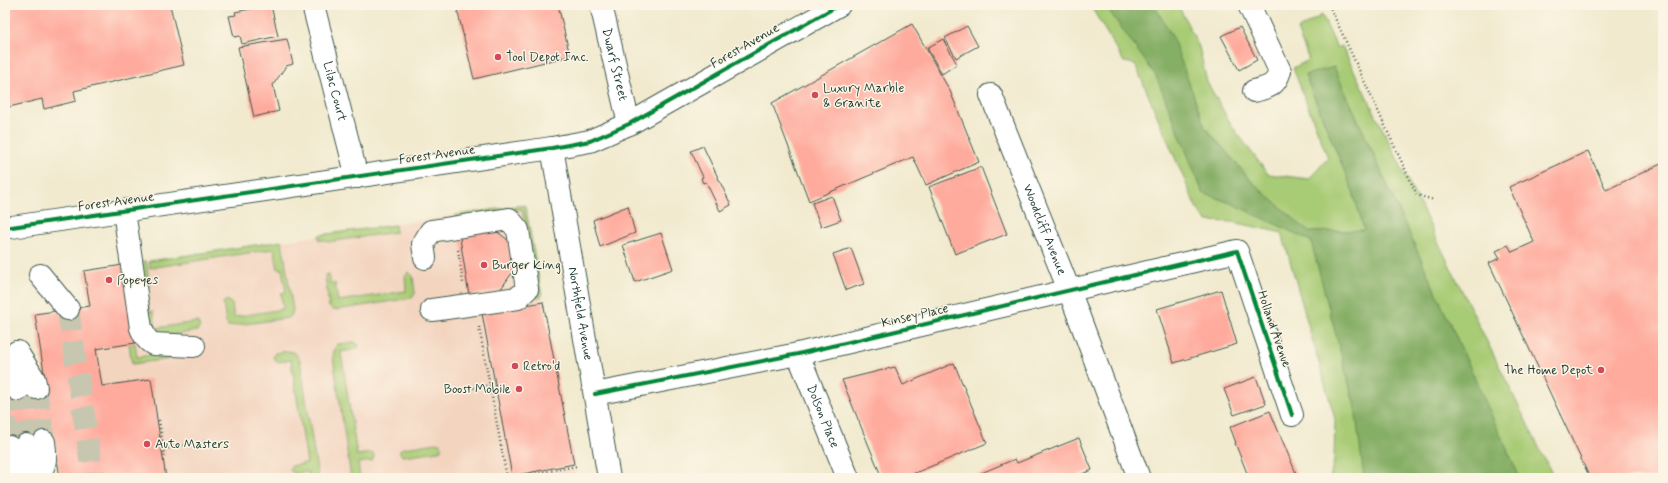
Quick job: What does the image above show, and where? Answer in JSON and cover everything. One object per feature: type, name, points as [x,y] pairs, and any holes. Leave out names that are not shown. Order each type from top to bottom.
[{"type":"street","name":"Lilac Court","points":[[313,5],[357,177]]},
{"type":"street","name":"Dwarf Street","points":[[601,5],[629,124]]},
{"type":"street","name":"Forest Avenue","points":[[5,228],[552,148],[590,140],[629,124],[839,5]]},
{"type":"street","points":[[1249,5],[1280,71],[1278,80],[1270,86],[1254,91]]},
{"type":"street","name":"Woodcliff Avenue","points":[[991,95],[1069,290],[1139,478]]},
{"type":"street","name":"Northfield Avenue","points":[[552,148],[596,394],[609,478]]},
{"type":"street","points":[[124,211],[141,328],[147,341],[160,346],[175,344],[194,346]]},
{"type":"street","points":[[425,258],[423,244],[431,231],[509,219],[518,230],[527,289],[518,298],[432,310]]},
{"type":"street","name":"Kinsey Place","points":[[596,394],[798,354],[1237,250]]},
{"type":"street","name":"Holland Avenue","points":[[1237,250],[1292,414]]},
{"type":"street","points":[[40,275],[68,309]]},
{"type":"street","points":[[17,352],[34,379],[20,384],[17,352]]},
{"type":"street","name":"Dolson Place","points":[[798,354],[848,478]]},
{"type":"street","points":[[26,445],[45,462],[42,470],[22,477],[26,445]]},
{"type":"path","points":[[1329,5],[1417,195],[1434,200]]},
{"type":"path","points":[[457,244],[464,286]]},
{"type":"path","points":[[479,326],[508,478]]},
{"type":"path","points":[[446,393],[490,385]]},
{"type":"path","points":[[159,420],[165,458]]},
{"type":"path","points":[[164,449],[208,441]]},
{"type":"path","points":[[512,478],[577,466]]},
{"type":"shaded area","points":[[525,205],[576,478],[115,478],[96,349],[123,265]]},
{"type":"green space","points":[[1090,5],[1178,5],[1199,47],[1207,82],[1232,126],[1268,174],[1309,179],[1328,158],[1293,68],[1309,60],[1297,30],[1322,15],[1337,48],[1342,46],[1554,478],[1330,478],[1334,461],[1335,419],[1282,233],[1233,222],[1206,221],[1196,207],[1135,64],[1124,62]]},
{"type":"green space","points":[[1105,5],[1154,5],[1172,36],[1205,127],[1254,184],[1309,232],[1364,230],[1353,192],[1305,75],[1334,67],[1520,478],[1364,478],[1355,407],[1311,241],[1233,204],[1203,193],[1156,76]]},
{"type":"green space","points":[[525,205],[542,296],[538,298],[522,209],[456,219],[455,215]]},
{"type":"green space","points":[[395,225],[396,232],[328,242],[319,240],[319,235]]},
{"type":"green space","points":[[282,241],[293,310],[291,316],[288,318],[231,326],[228,326],[226,323],[223,303],[227,300],[232,304],[234,317],[283,309],[281,293],[286,292],[282,269],[278,269],[274,249],[150,268],[149,261]]},
{"type":"green space","points":[[146,261],[150,287],[145,288],[149,312],[153,311],[156,328],[198,322],[200,327],[197,331],[159,337],[153,336],[137,262]]},
{"type":"green space","points":[[409,272],[413,276],[415,294],[412,298],[337,310],[332,310],[329,307],[325,275],[329,274],[331,284],[335,283],[338,301],[406,291],[405,276]]},
{"type":"green space","points":[[354,342],[359,345],[357,349],[341,352],[357,455],[371,453],[374,455],[372,461],[358,463],[360,478],[351,478],[333,357],[334,351],[338,344]]},
{"type":"green space","points":[[135,343],[137,357],[171,352],[173,356],[169,359],[132,364],[129,344]]},
{"type":"green space","points":[[289,351],[295,353],[300,360],[318,478],[309,478],[308,472],[293,473],[290,470],[291,466],[307,463],[291,360],[278,362],[273,358],[275,353]]},
{"type":"green space","points":[[440,443],[442,447],[441,450],[404,456],[400,453],[400,450],[403,448]]},
{"type":"building","points":[[5,5],[170,5],[184,65],[74,91],[76,101],[44,109],[42,99],[5,108]]},
{"type":"building","points":[[271,5],[278,36],[242,44],[240,36],[234,37],[229,16],[236,15],[235,12]]},
{"type":"building","points":[[456,5],[558,5],[570,56],[474,79]]},
{"type":"building","points":[[912,24],[950,91],[979,162],[926,185],[913,157],[809,201],[772,103]]},
{"type":"building","points":[[967,26],[978,46],[956,58],[945,38]]},
{"type":"building","points":[[1240,27],[1257,60],[1239,70],[1221,36]]},
{"type":"building","points":[[287,39],[293,64],[286,66],[273,85],[279,111],[254,117],[238,47]]},
{"type":"building","points":[[943,39],[957,64],[942,74],[927,48]]},
{"type":"building","points":[[703,146],[731,205],[720,211],[706,182],[703,183],[701,178],[703,177],[691,151]]},
{"type":"building","name":"The Home Depot","points":[[1588,151],[1606,190],[1663,163],[1663,478],[1590,478],[1489,263],[1500,258],[1496,251],[1508,245],[1512,252],[1534,242],[1509,187]]},
{"type":"building","points":[[981,167],[1007,234],[955,254],[929,187]]},
{"type":"building","points":[[832,196],[841,220],[821,227],[812,203]]},
{"type":"building","points":[[628,206],[635,233],[600,247],[593,220]]},
{"type":"building","points":[[491,227],[513,244],[517,266],[500,290],[469,295],[459,232]]},
{"type":"building","points":[[661,233],[673,269],[635,282],[623,245]]},
{"type":"building","points":[[851,248],[864,284],[846,290],[833,254]]},
{"type":"building","points":[[123,265],[135,343],[96,349],[102,386],[151,379],[166,478],[60,478],[54,440],[5,448],[5,393],[46,386],[35,314],[90,306],[84,271]]},
{"type":"building","points":[[1221,290],[1237,344],[1174,363],[1157,309]]},
{"type":"building","points":[[543,302],[574,464],[512,476],[482,313]]},
{"type":"building","points":[[954,363],[987,443],[903,478],[882,478],[842,380],[895,367],[903,385]]},
{"type":"building","points":[[1256,377],[1266,404],[1234,415],[1224,389]]},
{"type":"building","points":[[1270,411],[1298,478],[1249,478],[1230,427]]},
{"type":"building","points":[[1079,438],[1092,470],[1072,478],[969,478],[1015,459],[1017,463]]},
{"type":"tunnel","points":[[68,309],[93,478]]},
{"type":"tunnel","points":[[36,388],[44,442]]},
{"type":"tunnel","points":[[18,390],[26,445]]},
{"type":"tunnel","points":[[5,419],[9,447]]},
{"type":"cycle path","points":[[5,228],[552,148],[590,141],[629,124],[839,5]]},
{"type":"cycle path","points":[[595,394],[798,354],[1237,251],[1292,415]]},
{"type":"place","name":"Tool Depot Inc.","points":[[498,57]]},
{"type":"place","name":"Luxury Marble & Granite","points":[[815,95]]},
{"type":"place","name":"Burger King","points":[[484,265]]},
{"type":"place","name":"Popeyes","points":[[109,280]]},
{"type":"place","name":"Retro'd","points":[[515,366]]},
{"type":"place","name":"The Home Depot","points":[[1601,370]]},
{"type":"place","name":"Boost Mobile","points":[[519,389]]},
{"type":"place","name":"Auto Masters","points":[[147,444]]}]
